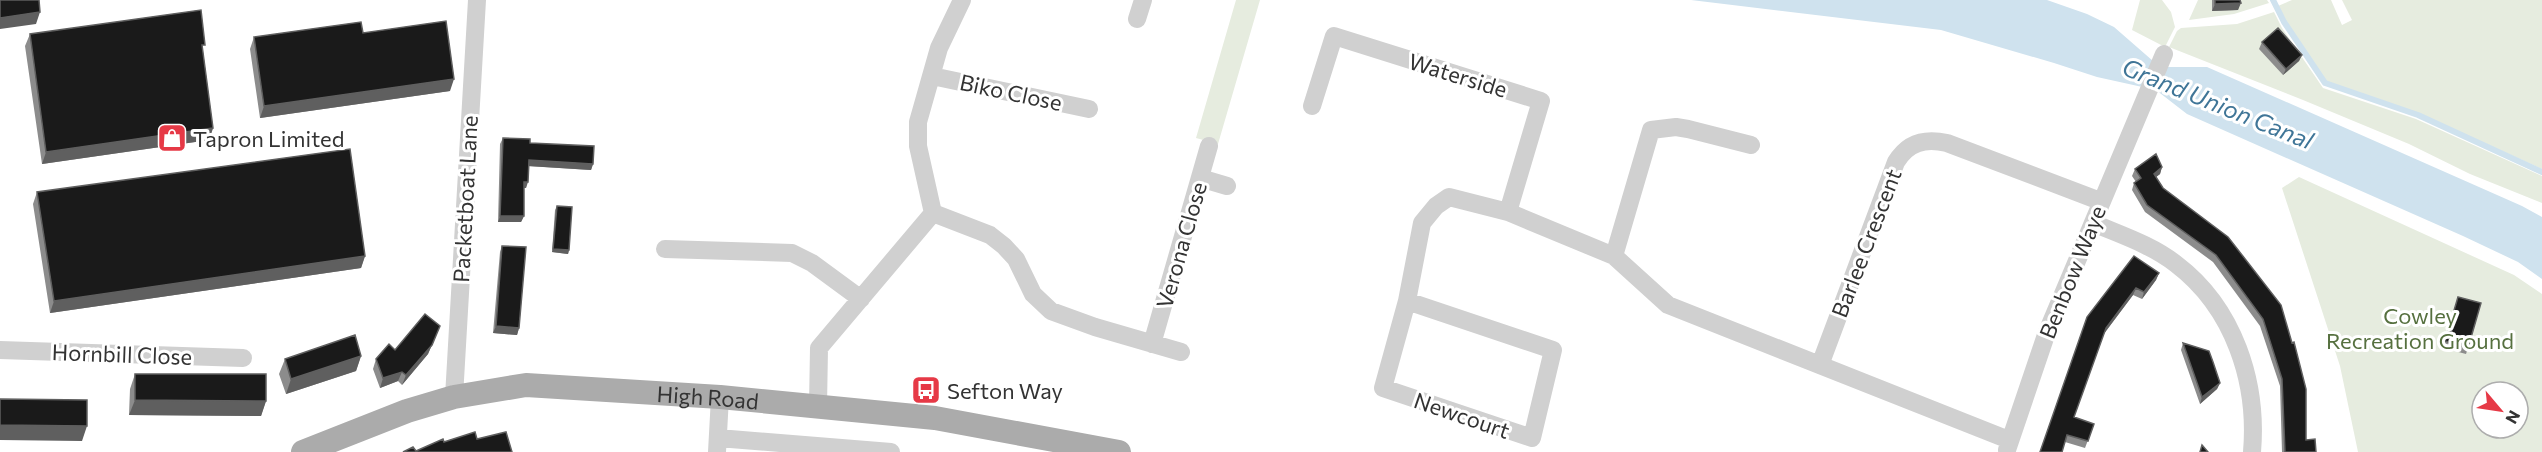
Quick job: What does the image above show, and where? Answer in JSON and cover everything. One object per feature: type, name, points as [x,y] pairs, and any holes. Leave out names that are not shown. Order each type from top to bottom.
[{"type":"main road","name":"High Road","points":[[303,452],[407,411],[454,397],[526,385],[720,397],[935,418],[1119,452]]},
{"type":"street","name":"Packetboat Lane","points":[[454,397],[477,0]]},
{"type":"street","points":[[933,213],[918,146],[918,122],[939,48],[962,0]]},
{"type":"street","points":[[1137,19],[1143,0]]},
{"type":"street","name":"Waterside","points":[[1312,106],[1330,35],[1541,101],[1508,212]]},
{"type":"street","name":"Benbow Waye","points":[[2008,446],[2047,332],[2100,201],[2164,54]]},
{"type":"street","name":"Biko Close","points":[[932,76],[1089,109]]},
{"type":"street","points":[[1751,145],[1682,128],[1651,130],[1614,256],[1668,305],[1820,365],[2008,446]]},
{"type":"street","name":"Barlee Crescent","points":[[1820,365],[1896,162],[1906,150],[1919,141],[1947,143],[2100,201]]},
{"type":"street","name":"Verona Close","points":[[1152,344],[1209,146]]},
{"type":"street","points":[[1200,178],[1227,186]]},
{"type":"street","name":"Newcourt","points":[[1407,301],[1553,350],[1532,438],[1383,388],[1407,301],[1422,224],[1436,206],[1449,197],[1508,212],[1614,256]]},
{"type":"street","points":[[818,406],[819,348],[933,213]]},
{"type":"street","points":[[933,213],[990,236],[1004,246],[1016,259],[1033,294],[1051,311],[1095,327],[1181,352]]},
{"type":"street","points":[[2093,223],[2176,263],[2210,298],[2241,352],[2250,384],[2254,418],[2252,452]]},
{"type":"street","points":[[665,249],[792,253],[812,263],[861,299]]},
{"type":"street","name":"Hornbill Close","points":[[0,350],[243,358]]},
{"type":"street","points":[[717,445],[720,397]]},
{"type":"street","name":"High Road","points":[[717,445],[891,452]]},
{"type":"green space","points":[[1236,0],[1260,0],[1218,144],[1196,138]]},
{"type":"green space","points":[[2140,0],[2162,0],[2171,12],[2175,27],[2165,47],[2132,30]]},
{"type":"green space","points":[[2198,0],[2267,0],[2269,3],[2234,14],[2189,20]]},
{"type":"green space","points":[[2292,0],[2331,0],[2342,25],[2352,20],[2342,0],[2542,0],[2542,169],[2418,113],[2326,82],[2278,6]]},
{"type":"green space","points":[[2274,12],[2282,28],[2323,88],[2416,119],[2542,176],[2542,203],[2470,174],[2409,144],[2169,47],[2181,28],[2237,24]]},
{"type":"green space","name":"Cowley Recreation Ground","points":[[2299,177],[2514,275],[2542,294],[2542,452],[2358,452],[2340,366],[2282,188]]},
{"type":"water","name":"Grand Union Canal","points":[[1691,0],[2047,0],[2087,14],[2114,27],[2153,61],[2168,67],[2207,67],[2522,206],[2542,217],[2542,279],[2518,262],[2463,236],[2187,114],[2156,90],[2097,77],[1941,30]]},
{"type":"building","points":[[0,0],[39,0],[40,12],[0,18]]},
{"type":"building","points":[[2215,0],[2240,0],[2241,3],[2215,4]]},
{"type":"building","points":[[201,10],[205,45],[202,45],[213,128],[46,152],[30,34]]},
{"type":"building","points":[[446,21],[454,79],[264,106],[254,37],[361,22],[363,33]]},
{"type":"building","points":[[2278,28],[2302,55],[2286,69],[2262,42]]},
{"type":"building","points":[[503,138],[530,139],[530,143],[594,146],[593,164],[529,160],[528,182],[524,182],[524,216],[500,216]]},
{"type":"building","points":[[350,149],[365,256],[54,301],[37,192]]},
{"type":"building","points":[[2156,154],[2162,167],[2154,174],[2163,188],[2228,237],[2281,305],[2292,343],[2294,342],[2306,389],[2306,440],[2315,439],[2316,452],[2285,452],[2282,379],[2263,319],[2216,255],[2147,205],[2134,183],[2141,178],[2135,169]]},
{"type":"building","points":[[557,206],[572,207],[569,250],[553,249]]},
{"type":"building","points":[[502,246],[526,247],[519,328],[496,326]]},
{"type":"building","points":[[2134,256],[2159,273],[2144,292],[2136,288],[2106,328],[2074,417],[2094,424],[2088,441],[2067,435],[2062,452],[2040,452],[2087,317]]},
{"type":"building","points":[[2458,297],[2481,303],[2468,348],[2445,341]]},
{"type":"building","points":[[425,314],[440,326],[432,345],[406,375],[402,372],[383,378],[376,359],[389,344],[395,350]]},
{"type":"building","points":[[355,335],[361,356],[291,379],[285,359]]},
{"type":"building","points":[[2183,343],[2209,351],[2213,362],[2220,383],[2202,397]]},
{"type":"building","points":[[135,374],[266,374],[266,401],[135,400]]},
{"type":"building","points":[[0,399],[87,400],[87,426],[0,425]]},
{"type":"building","points":[[475,432],[477,439],[506,432],[512,452],[403,452],[413,447],[416,451],[443,439],[444,442]]},
{"type":"building","points":[[2202,445],[2208,452],[2200,452]]},
{"type":"waterway","points":[[2273,0],[2284,22],[2325,83],[2418,115],[2542,172]]},
{"type":"place","name":"Tapron Limited","points":[[172,138]]},
{"type":"place","name":"Sefton Way","points":[[926,390]]}]
